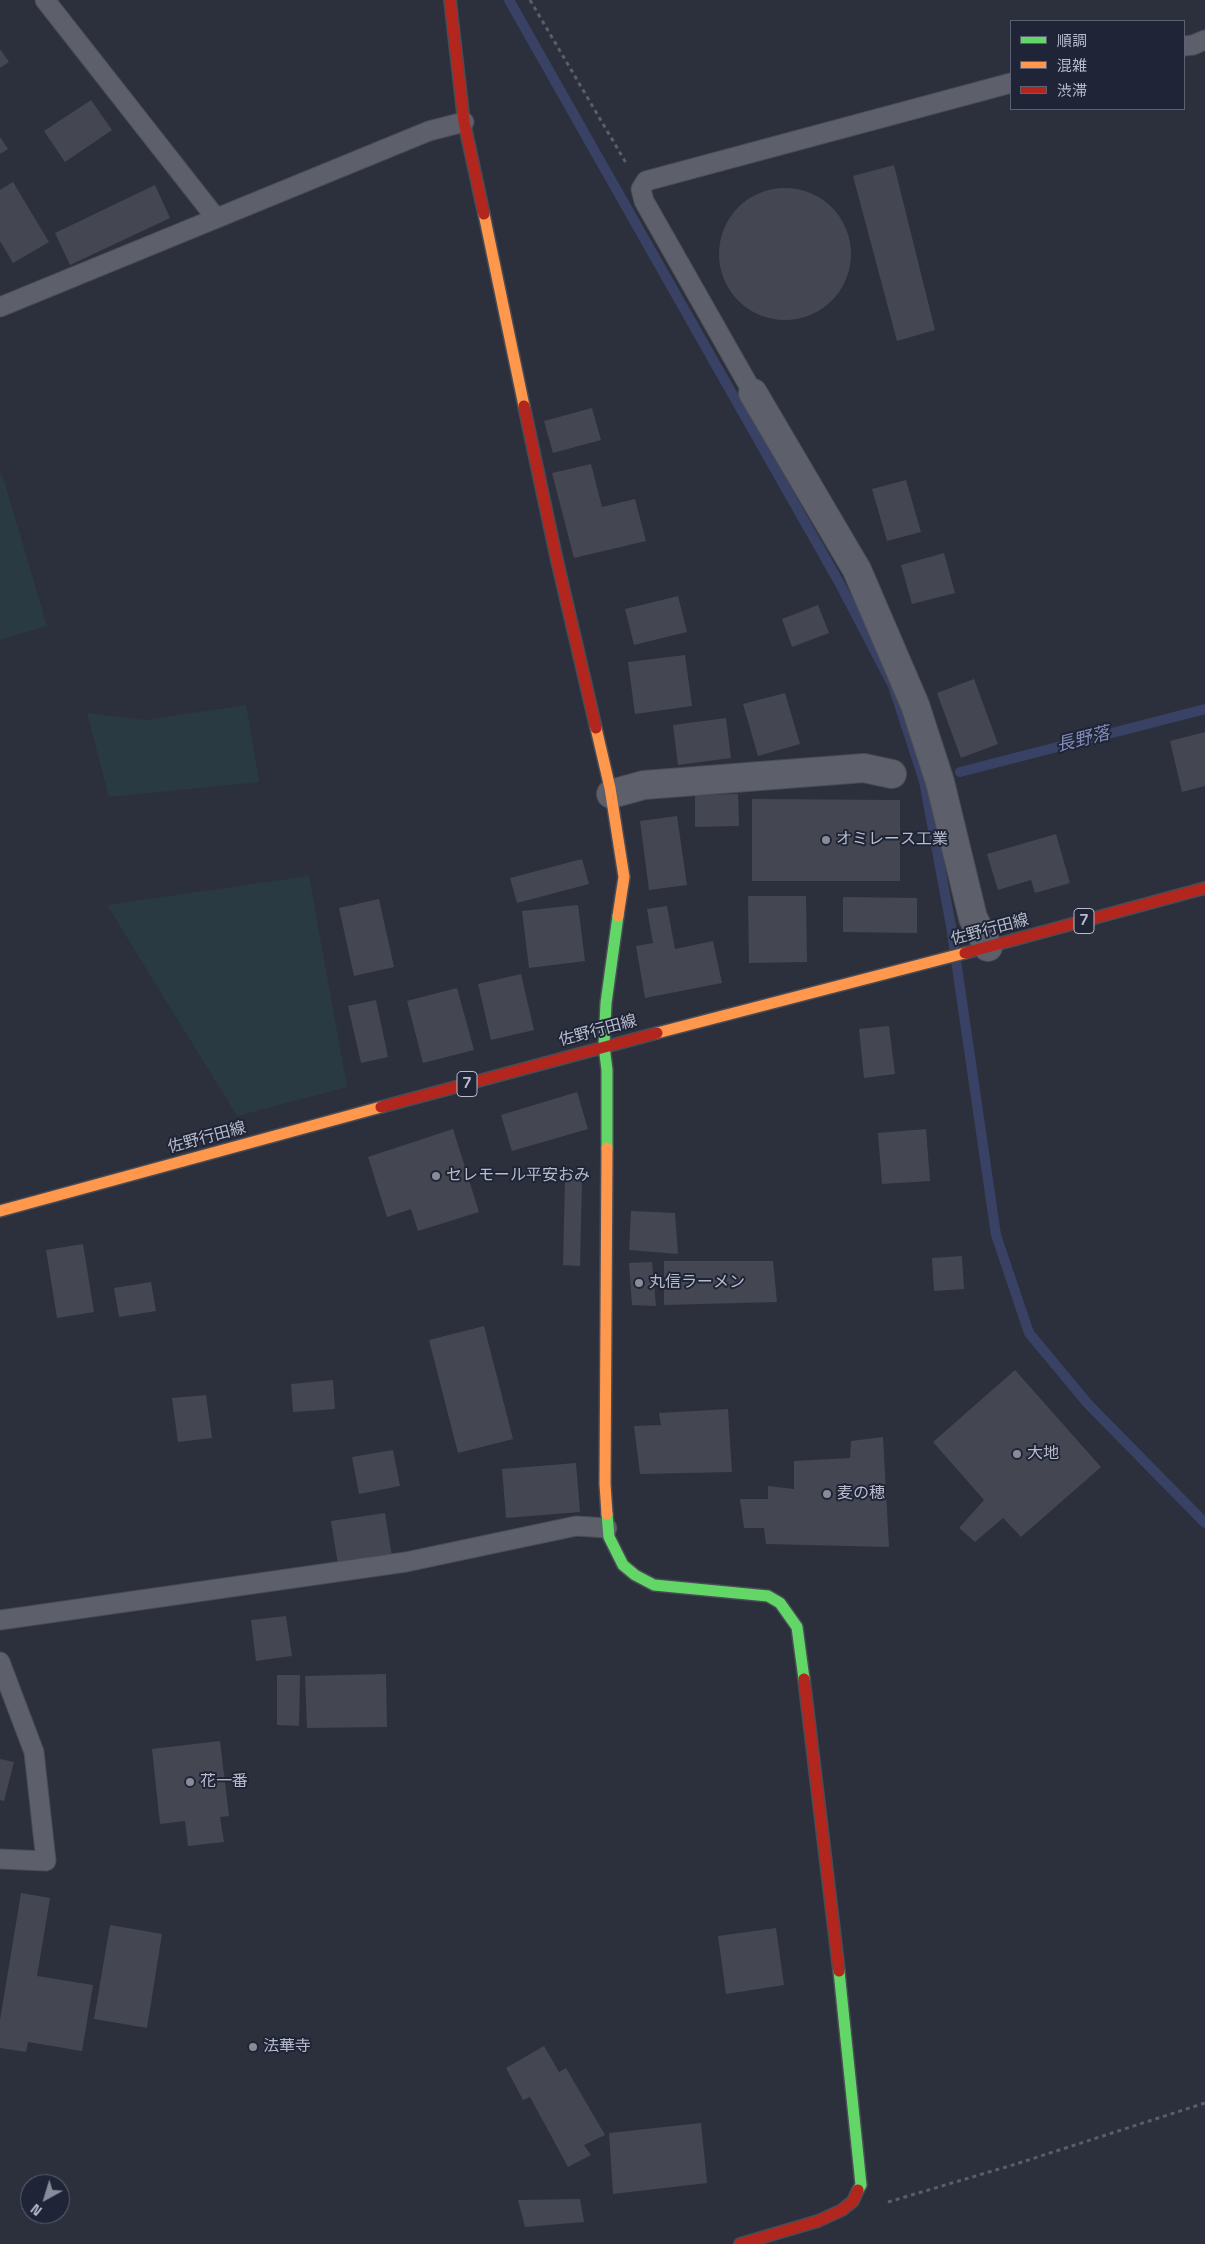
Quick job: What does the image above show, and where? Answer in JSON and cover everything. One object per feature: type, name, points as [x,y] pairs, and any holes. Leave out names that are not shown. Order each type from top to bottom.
[{"type":"street","points":[[450,0],[464,122],[556,556],[611,794],[624,877],[606,1004],[604,1046],[606,1070],[605,1484],[607,1528],[609,1537],[623,1565],[635,1575],[654,1585],[768,1596],[780,1603],[797,1627],[842,1989],[861,2185],[852,2201],[842,2210],[818,2221],[740,2244]]},
{"type":"street","points":[[753,393],[857,570],[915,705],[940,782],[973,918],[975,950]]},
{"type":"street","points":[[611,794],[644,785],[864,768],[892,774]]},
{"type":"street","name":"佐野行田線","points":[[0,1211],[604,1046],[934,961],[1205,888]]},
{"type":"lane","points":[[45,0],[216,218]]},
{"type":"lane","points":[[1185,46],[1205,40]]},
{"type":"lane","points":[[753,393],[644,201],[641,189],[646,181],[1010,82]]},
{"type":"lane","points":[[0,307],[429,131],[464,122]]},
{"type":"lane","points":[[0,1620],[406,1562],[576,1526],[607,1528]]},
{"type":"lane","points":[[0,1662],[34,1752],[46,1861],[0,1859]]},
{"type":"path","points":[[530,0],[641,189]]},
{"type":"path","points":[[852,2201],[889,2202],[1016,2164],[1205,2103]]},
{"type":"shaded area","points":[[2,474],[47,626],[0,640],[0,475]]},
{"type":"shaded area","points":[[246,705],[259,782],[109,797],[87,713],[145,720]]},
{"type":"shaded area","points":[[309,876],[347,1087],[237,1116],[107,905]]},
{"type":"building","points":[[0,49],[9,62],[0,68]]},
{"type":"building","points":[[91,100],[112,130],[65,162],[44,131]]},
{"type":"building","points":[[0,137],[8,149],[0,154]]},
{"type":"building","points":[[894,165],[935,330],[897,341],[853,176]]},
{"type":"building","points":[[13,182],[49,242],[13,263],[0,241],[0,190]]},
{"type":"building","points":[[155,185],[170,218],[70,265],[55,233]]},
{"type":"building","points":[[785,188],[798,189],[810,193],[832,207],[846,229],[850,241],[850,267],[846,279],[832,301],[810,315],[798,319],[785,320],[772,319],[760,315],[738,301],[724,279],[720,267],[719,254],[720,241],[724,229],[738,207],[760,193],[772,189]]},
{"type":"building","points":[[592,408],[601,440],[553,453],[544,421]]},
{"type":"building","points":[[591,464],[602,507],[635,499],[646,541],[574,558],[552,473]]},
{"type":"building","points":[[906,480],[921,532],[887,541],[872,489]]},
{"type":"building","points":[[944,553],[955,593],[912,604],[901,565]]},
{"type":"building","points":[[678,596],[687,632],[634,645],[625,609]]},
{"type":"building","points":[[818,605],[829,633],[792,647],[782,619]]},
{"type":"building","points":[[685,655],[692,706],[635,714],[628,662]]},
{"type":"building","points":[[974,679],[998,744],[961,758],[937,693]]},
{"type":"building","points":[[785,693],[800,744],[758,756],[743,704]]},
{"type":"building","points":[[726,718],[731,758],[678,765],[673,725]]},
{"type":"building","points":[[1205,732],[1205,786],[1182,792],[1170,741]]},
{"type":"building","points":[[738,794],[739,826],[695,827],[695,795]]},
{"type":"building","name":"オミレース工業","points":[[752,799],[900,800],[900,881],[752,881]]},
{"type":"building","points":[[677,816],[687,885],[649,890],[640,821]]},
{"type":"building","points":[[1056,834],[1070,883],[1035,893],[1031,880],[998,890],[987,854]]},
{"type":"building","points":[[582,859],[589,884],[517,903],[510,878]]},
{"type":"building","points":[[748,896],[806,896],[807,962],[749,963]]},
{"type":"building","points":[[843,897],[917,898],[917,933],[843,932]]},
{"type":"building","points":[[379,899],[394,967],[354,976],[339,908]]},
{"type":"building","points":[[578,905],[585,961],[529,968],[522,911]]},
{"type":"building","points":[[667,906],[675,949],[713,941],[722,983],[645,998],[636,946],[653,943],[647,909]]},
{"type":"building","points":[[521,974],[534,1030],[491,1040],[478,984]]},
{"type":"building","points":[[457,988],[474,1050],[423,1063],[407,1001]]},
{"type":"building","points":[[376,1000],[388,1057],[361,1063],[348,1006]]},
{"type":"building","points":[[889,1026],[895,1074],[864,1078],[859,1029]]},
{"type":"building","points":[[577,1092],[588,1129],[512,1151],[501,1115]]},
{"type":"building","points":[[453,1129],[479,1212],[418,1231],[411,1209],[387,1217],[368,1157]]},
{"type":"building","points":[[926,1129],[930,1181],[882,1184],[878,1133]]},
{"type":"building","points":[[565,1179],[582,1179],[580,1266],[563,1265]]},
{"type":"building","points":[[631,1211],[675,1213],[678,1254],[629,1250]]},
{"type":"building","points":[[83,1244],[94,1312],[57,1318],[46,1250]]},
{"type":"building","points":[[962,1256],[964,1289],[934,1291],[932,1258]]},
{"type":"building","points":[[664,1261],[773,1261],[777,1302],[664,1305]]},
{"type":"building","points":[[652,1262],[656,1306],[632,1305],[629,1263]]},
{"type":"building","points":[[151,1282],[156,1311],[119,1317],[114,1288]]},
{"type":"building","points":[[484,1326],[513,1439],[458,1453],[429,1340]]},
{"type":"building","name":"大地","points":[[1015,1370],[1101,1467],[1021,1537],[1003,1518],[975,1542],[959,1528],[984,1500],[933,1442]]},
{"type":"building","points":[[333,1380],[335,1409],[293,1412],[291,1384]]},
{"type":"building","points":[[206,1395],[212,1438],[178,1442],[172,1398]]},
{"type":"building","points":[[728,1409],[732,1472],[640,1474],[634,1426],[661,1425],[659,1413]]},
{"type":"building","name":"麦の穂","points":[[883,1437],[889,1547],[766,1544],[764,1528],[744,1528],[740,1499],[768,1499],[768,1486],[794,1489],[794,1461],[850,1458],[851,1441]]},
{"type":"building","points":[[393,1450],[400,1486],[359,1494],[352,1457]]},
{"type":"building","points":[[576,1463],[580,1512],[506,1518],[502,1469]]},
{"type":"building","points":[[385,1513],[392,1557],[338,1565],[331,1521]]},
{"type":"building","points":[[286,1616],[292,1656],[256,1661],[251,1620]]},
{"type":"building","points":[[386,1674],[387,1727],[307,1728],[305,1676]]},
{"type":"building","points":[[277,1675],[300,1675],[299,1726],[277,1725]]},
{"type":"building","name":"花一番","points":[[220,1741],[229,1816],[220,1817],[224,1842],[188,1846],[185,1821],[160,1824],[152,1749]]},
{"type":"building","points":[[0,1759],[14,1762],[4,1801],[0,1800]]},
{"type":"building","points":[[21,1893],[50,1898],[37,1976],[93,1985],[82,2051],[28,2042],[26,2052],[0,2048],[0,2020]]},
{"type":"building","points":[[110,1925],[162,1934],[147,2028],[94,2019]]},
{"type":"building","points":[[776,1928],[784,1985],[726,1994],[718,1936]]},
{"type":"building","points":[[544,2046],[559,2072],[566,2068],[605,2135],[584,2145],[591,2155],[568,2167],[530,2097],[523,2100],[506,2068]]},
{"type":"building","points":[[701,2123],[707,2183],[613,2194],[609,2133]]},
{"type":"building","points":[[580,2199],[584,2222],[525,2227],[518,2200]]},
{"type":"waterway","points":[[509,0],[840,584],[893,686],[924,781],[951,926],[996,1235],[1029,1333],[1088,1404],[1205,1523]]},
{"type":"waterway","name":"長野落","points":[[960,772],[1205,709]]},
{"type":"traffic: fast","points":[[607,1148],[607,1070],[604,1046],[606,1003],[618,916]]},
{"type":"traffic: fast","points":[[607,1514],[609,1537],[623,1565],[635,1575],[654,1585],[768,1596],[780,1603],[797,1627],[804,1679]]},
{"type":"traffic: fast","points":[[839,1971],[861,2185],[858,2190]]},
{"type":"traffic: slow","points":[[484,214],[524,406]]},
{"type":"traffic: slow","points":[[596,728],[610,788],[624,877],[618,916]]},
{"type":"traffic: slow","points":[[657,1033],[965,953]]},
{"type":"traffic: slow","points":[[0,1211],[381,1107]]},
{"type":"traffic: slow","points":[[607,1148],[605,1484],[607,1514]]},
{"type":"traffic: jam","points":[[450,0],[464,122],[484,214]]},
{"type":"traffic: jam","points":[[524,406],[556,556],[596,728]]},
{"type":"traffic: jam","points":[[965,953],[1205,888]]},
{"type":"traffic: jam","points":[[381,1107],[657,1033]]},
{"type":"traffic: jam","points":[[804,1679],[839,1971]]},
{"type":"traffic: jam","points":[[740,2244],[818,2221],[842,2210],[853,2201],[858,2190]]},
{"type":"place","name":"オミレース工業","points":[[826,840]]},
{"type":"place","name":"セレモール平安おみ","points":[[436,1176]]},
{"type":"place","name":"丸信ラーメン","points":[[639,1283]]},
{"type":"place","name":"大地","points":[[1017,1454]]},
{"type":"place","name":"麦の穂","points":[[827,1494]]},
{"type":"place","name":"花一番","points":[[190,1782]]},
{"type":"place","name":"法華寺","points":[[253,2047]]}]
